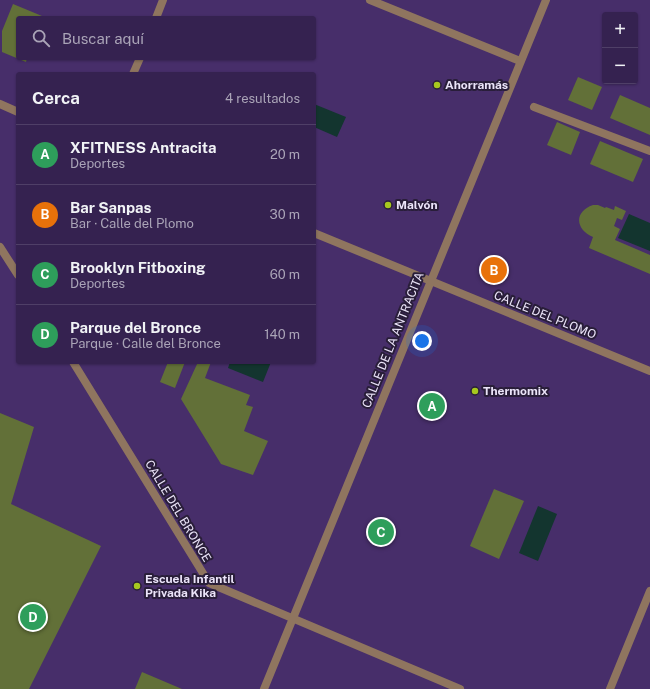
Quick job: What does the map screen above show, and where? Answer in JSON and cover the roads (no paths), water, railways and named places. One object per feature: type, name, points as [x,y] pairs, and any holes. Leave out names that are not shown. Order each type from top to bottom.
[{"type":"street","points":[[157,16],[163,0]]},
{"type":"street","points":[[370,0],[520,61]]},
{"type":"street","name":"CALLE DE LA ANTRACITA","points":[[264,689],[430,280],[546,0]]},
{"type":"street","points":[[134,72],[139,60]]},
{"type":"street","points":[[0,104],[16,111]]},
{"type":"street","points":[[534,108],[650,151]]},
{"type":"street","name":"CALLE DEL PLOMO","points":[[316,234],[650,371]]},
{"type":"street","points":[[0,247],[16,272]]},
{"type":"street","name":"CALLE DEL BRONCE","points":[[73,364],[209,584],[460,689]]},
{"type":"street","points":[[610,689],[650,591]]},
{"type":"place","name":"Ahorramás","points":[[437,85]]},
{"type":"place","name":"Malvón","points":[[388,205]]},
{"type":"place","name":"Bar Sanpas","points":[[494,270]]},
{"type":"place","name":"Thermomix","points":[[475,391]]},
{"type":"place","name":"XFITNESS Antracita","points":[[432,406]]},
{"type":"place","name":"Brooklyn Fitboxing","points":[[381,532]]},
{"type":"place","name":"Escuela Infantil Privada Kika","points":[[137,586]]},
{"type":"place","name":"Parque del Bronce","points":[[33,617]]}]
